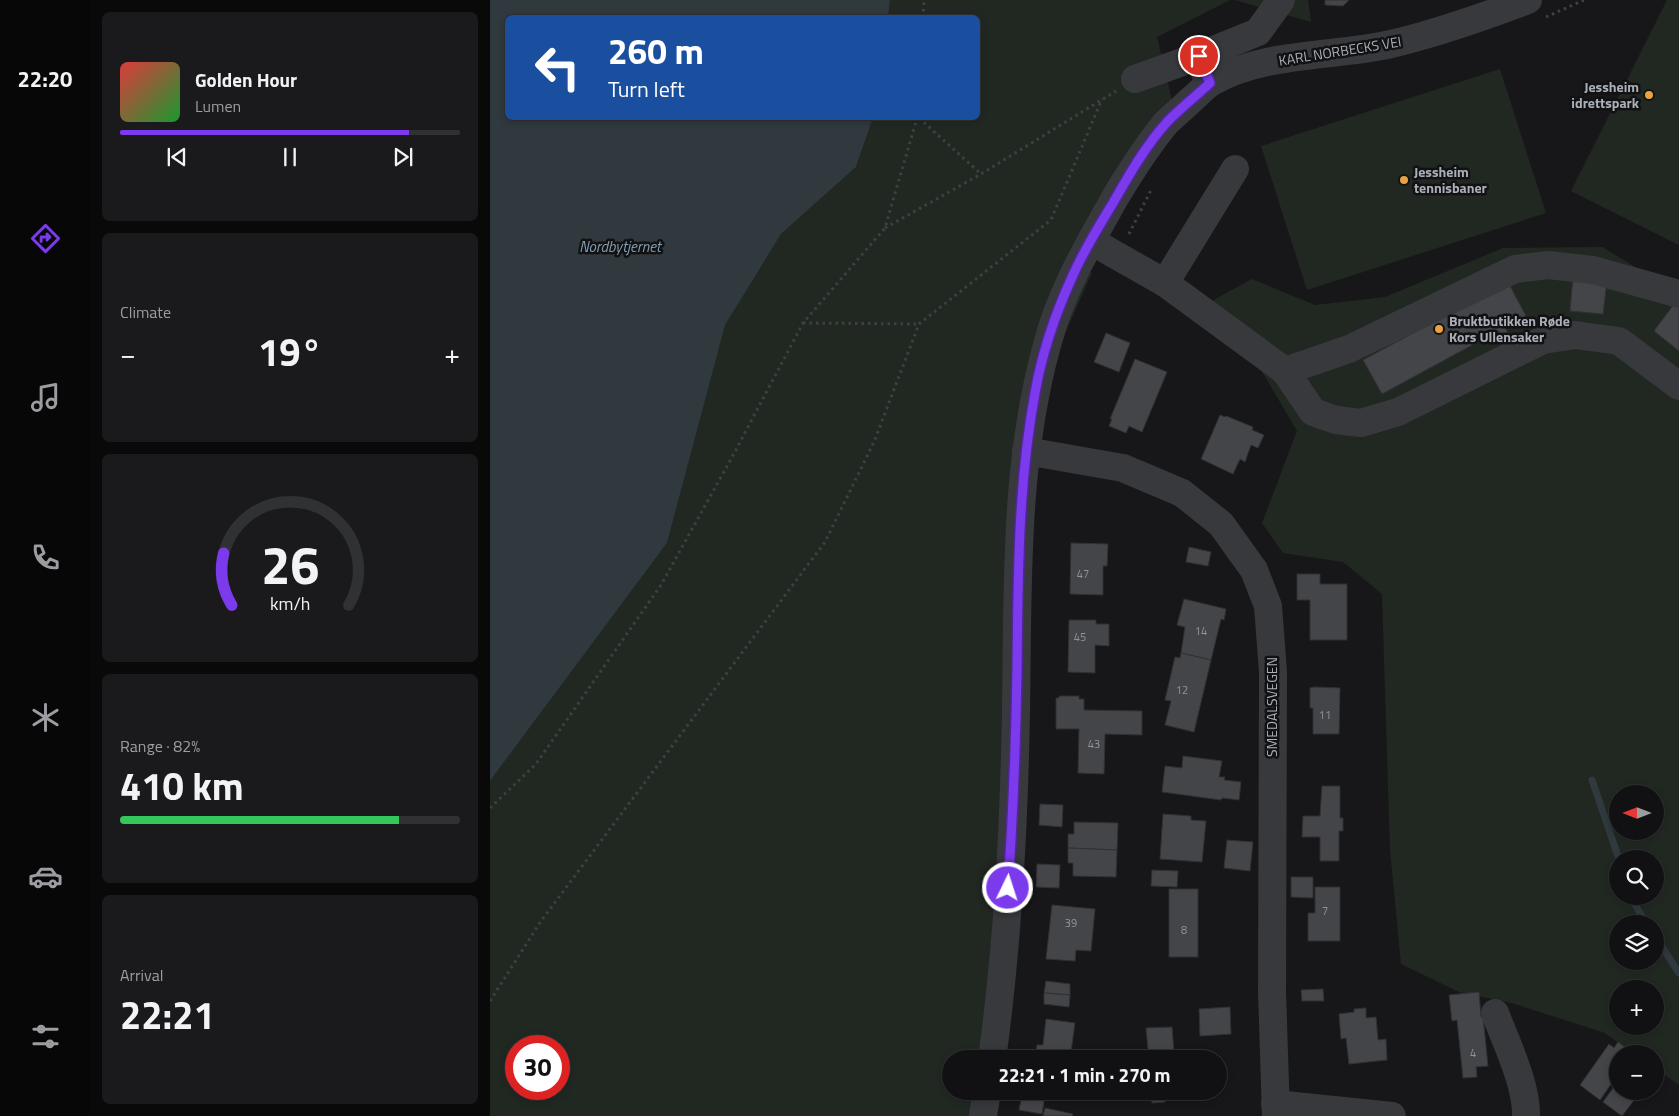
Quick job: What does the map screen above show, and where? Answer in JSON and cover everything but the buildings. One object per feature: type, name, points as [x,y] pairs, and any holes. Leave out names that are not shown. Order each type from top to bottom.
[{"type":"street","points":[[1135,78],[1199,56],[1258,32],[1281,0]]},
{"type":"street","name":"KARL NORBECKS VEI","points":[[993,1050],[1002,987],[1011,848],[1018,570],[1026,451],[1035,392],[1048,341],[1074,273],[1131,170],[1167,122],[1210,83],[1233,72],[1270,62],[1390,44],[1468,11],[1534,10]]},
{"type":"street","points":[[1199,56],[1210,83]]},
{"type":"street","points":[[1165,283],[1235,169]]},
{"type":"street","points":[[1091,241],[1165,283],[1285,371],[1313,412],[1336,420],[1361,423],[1398,412],[1543,340],[1576,334],[1619,341],[1679,386]]},
{"type":"street","points":[[1285,371],[1349,349],[1515,269],[1548,264],[1593,270],[1679,294]]},
{"type":"street","name":"SMEDALSVEGEN","points":[[1026,451],[1123,468],[1182,493],[1221,524],[1254,570],[1268,606],[1273,672],[1272,972],[1276,1110]]},
{"type":"street","points":[[1495,1013],[1516,1068],[1526,1105],[1526,1116]]},
{"type":"street","points":[[983,1116],[986,1100]]},
{"type":"street","points":[[1276,1110],[1392,1116]]},
{"type":"path","points":[[923,15],[924,0]]},
{"type":"path","points":[[1534,10],[1584,0]]},
{"type":"path","points":[[490,808],[536,764],[662,585],[803,323],[885,228],[981,174],[1135,78]]},
{"type":"path","points":[[490,1001],[541,921],[825,542],[874,442],[919,324],[1051,220],[1102,99]]},
{"type":"path","points":[[885,228],[917,120]]},
{"type":"path","points":[[920,120],[981,174]]},
{"type":"path","points":[[1117,256],[1152,189]]},
{"type":"path","points":[[803,323],[919,324]]},
{"type":"shaded area","points":[[890,0],[1230,0],[1157,37],[1172,100],[1086,271],[1092,273],[1047,374],[1033,452],[998,1050],[942,1050],[942,1100],[992,1100],[990,1116],[490,1116],[490,781],[667,543],[724,326],[781,234],[856,167],[872,120],[980,120],[980,15],[888,15]]},
{"type":"shaded area","points":[[1235,0],[1308,0],[1311,22]]},
{"type":"shaded area","name":"Jessheim idrettspark","points":[[1667,0],[1679,0],[1679,245],[1571,191]]},
{"type":"shaded area","name":"Jessheim tennisbaner","points":[[1500,69],[1546,213],[1307,290],[1261,146]]},
{"type":"shaded area","points":[[1602,247],[1679,293],[1679,1085],[1664,1074],[1664,1045],[1622,1045],[1605,1033],[1515,1004],[1459,992],[1401,964],[1390,850],[1382,594],[1343,562],[1283,553],[1262,523],[1297,431],[1254,358],[1195,310],[1252,279],[1315,305],[1385,297],[1503,248]]},
{"type":"water","name":"Nordbytjernet","points":[[490,0],[890,0],[888,15],[505,15],[505,120],[872,120],[856,167],[781,234],[725,325],[667,543],[490,781]]},
{"type":"waterway","points":[[1592,780],[1616,850]]},
{"type":"waterway","points":[[1635,905],[1641,915]]},
{"type":"waterway","points":[[1664,950],[1679,973]]},
{"type":"place","name":"Jessheim idrettspark","points":[[1649,95]]},
{"type":"place","name":"Jessheim tennisbaner","points":[[1404,180]]},
{"type":"place","name":"Bruktbutikken Røde Kors Ullensaker","points":[[1439,329]]},
{"type":"route","points":[[1008,888],[1015,735],[1018,570],[1026,451],[1035,392],[1048,341],[1074,273],[1131,170],[1167,122],[1210,83],[1199,56]]}]
